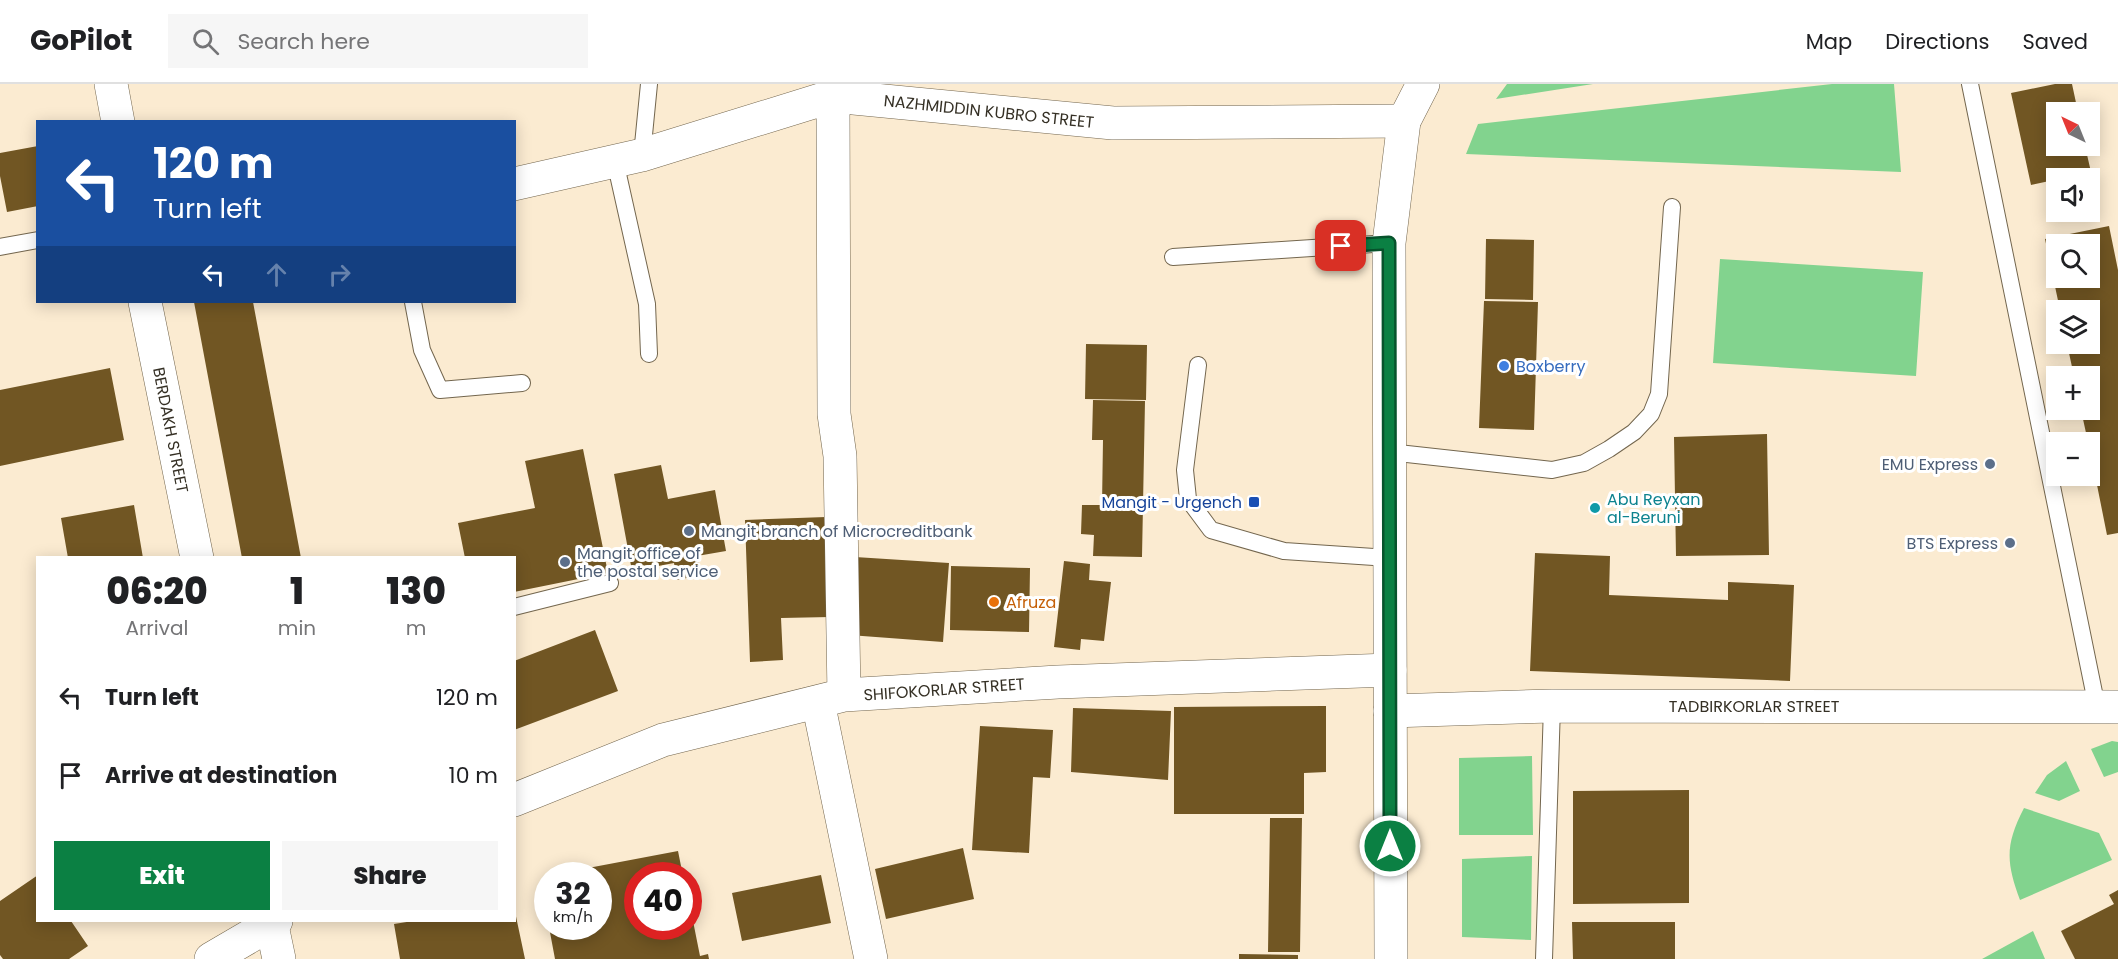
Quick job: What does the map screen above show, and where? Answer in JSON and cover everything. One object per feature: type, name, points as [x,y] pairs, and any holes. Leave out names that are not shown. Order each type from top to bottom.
[{"type":"street","points":[[111,84],[118,120]]},
{"type":"street","points":[[1391,959],[1389,243],[1404,121],[1423,84]]},
{"type":"street","points":[[833,96],[834,414],[840,456],[831,698],[871,959]]},
{"type":"street","name":"NAZHMIDDIN KUBRO STREET","points":[[516,184],[628,158],[833,96],[1113,123],[1404,121]]},
{"type":"street","name":"BERDAKH STREET","points":[[146,303],[197,556]]},
{"type":"street","name":"SHIFOKORLAR STREET","points":[[516,799],[663,740],[831,698],[1058,682],[1390,670]]},
{"type":"street","name":"TADBIRKORLAR STREET","points":[[1390,711],[1552,706],[2108,707]]},
{"type":"street","points":[[211,959],[272,922],[279,959]]},
{"type":"lane","points":[[649,84],[628,158],[646,304],[649,354]]},
{"type":"lane","points":[[1970,84],[2108,707]]},
{"type":"lane","points":[[1389,452],[1552,471],[1584,463],[1634,432],[1651,414],[1659,394],[1672,207]]},
{"type":"lane","points":[[0,247],[36,240]]},
{"type":"lane","points":[[1173,256],[1389,243]]},
{"type":"lane","points":[[413,303],[422,350],[440,390],[522,383]]},
{"type":"lane","points":[[1198,364],[1185,470],[1188,499],[1211,530],[1284,551],[1389,558]]},
{"type":"lane","points":[[516,607],[610,583]]},
{"type":"lane","points":[[1544,959],[1552,706]]},
{"type":"green space","points":[[1507,84],[1593,84],[1496,99]]},
{"type":"green space","points":[[1832,84],[1894,84],[1901,172],[1466,154],[1478,124]]},
{"type":"green space","points":[[1720,259],[1923,272],[1916,376],[1713,363]]},
{"type":"green space","points":[[2112,741],[2118,742],[2118,772],[2104,777],[2091,749]]},
{"type":"green space","points":[[1532,756],[1533,835],[1459,835],[1459,758]]},
{"type":"green space","points":[[2066,761],[2080,791],[2059,801],[2035,793],[2047,775]]},
{"type":"green space","points":[[2024,808],[2099,833],[2112,860],[2020,900],[2012,875],[2010,854],[2013,833]]},
{"type":"green space","points":[[1532,856],[1531,940],[1462,937],[1462,859]]},
{"type":"green space","points":[[2033,931],[2045,959],[1982,959]]},
{"type":"building","points":[[2055,84],[2072,84],[2076,102],[2046,102],[2046,156],[2087,156],[2090,168],[2046,168],[2046,182],[2031,185],[2011,93]]},
{"type":"building","points":[[36,146],[36,206],[7,212],[0,176],[0,153]]},
{"type":"building","points":[[2109,226],[2118,270],[2118,533],[2107,535],[2097,486],[2100,486],[2100,432],[2086,432],[2083,420],[2100,420],[2100,366],[2072,366],[2069,354],[2100,354],[2100,300],[2058,300],[2055,288],[2100,288],[2100,234],[2070,234]]},
{"type":"building","points":[[1486,239],[1534,240],[1533,300],[1485,299]]},
{"type":"building","points":[[1484,301],[1538,302],[1534,430],[1479,428]]},
{"type":"building","points":[[194,303],[253,303],[301,556],[242,556]]},
{"type":"building","points":[[1086,344],[1147,345],[1146,400],[1085,399]]},
{"type":"building","points":[[110,368],[124,440],[0,466],[0,390]]},
{"type":"building","points":[[1093,400],[1145,401],[1142,557],[1093,556],[1094,535],[1081,534],[1082,505],[1102,505],[1103,440],[1092,440]]},
{"type":"building","points":[[1767,434],[1769,555],[1676,556],[1674,437]]},
{"type":"building","points":[[583,449],[608,573],[516,592],[516,556],[465,556],[458,523],[535,508],[525,461]]},
{"type":"building","points":[[661,465],[668,499],[715,490],[726,551],[697,556],[701,575],[677,580],[674,563],[632,571],[614,474]]},
{"type":"building","points":[[134,505],[143,556],[68,556],[61,518]]},
{"type":"building","points":[[826,517],[830,617],[781,618],[783,660],[750,662],[745,520]]},
{"type":"building","points":[[1535,553],[1610,556],[1609,595],[1728,600],[1728,582],[1794,585],[1790,681],[1530,671]]},
{"type":"building","points":[[855,557],[949,563],[943,642],[849,635]]},
{"type":"building","points":[[1064,561],[1090,564],[1089,580],[1111,582],[1104,641],[1081,639],[1080,650],[1054,647]]},
{"type":"building","points":[[951,566],[1030,568],[1029,632],[950,630]]},
{"type":"building","points":[[595,630],[618,691],[516,729],[516,660]]},
{"type":"building","points":[[1326,706],[1326,772],[1304,773],[1304,814],[1174,814],[1174,707]]},
{"type":"building","points":[[1073,708],[1171,711],[1168,780],[1071,772]]},
{"type":"building","points":[[980,726],[1053,730],[1050,778],[1033,777],[1029,853],[972,850]]},
{"type":"building","points":[[1689,790],[1689,903],[1573,904],[1573,791]]},
{"type":"building","points":[[1270,818],[1302,818],[1300,952],[1268,952]]},
{"type":"building","points":[[963,848],[974,899],[886,919],[875,869]]},
{"type":"building","points":[[678,851],[680,862],[624,862],[624,940],[697,940],[700,956],[708,954],[709,959],[555,959],[551,940],[612,940],[612,863]]},
{"type":"building","points":[[821,875],[831,923],[742,941],[732,893]]},
{"type":"building","points":[[36,876],[36,922],[72,922],[88,946],[69,959],[3,959],[0,955],[0,901]]},
{"type":"building","points":[[2118,890],[2118,959],[2075,959],[2061,931],[2114,904],[2109,895]]},
{"type":"building","points":[[516,916],[525,959],[400,959],[394,924],[516,922]]},
{"type":"building","points":[[1572,922],[1675,922],[1675,959],[1573,959]]},
{"type":"building","points":[[1239,954],[1298,955],[1298,959],[1239,959]]},
{"type":"place","name":"Boxberry","points":[[1504,366]]},
{"type":"place","name":"EMU Express","points":[[1990,464]]},
{"type":"place","name":"Mangit - Urgench","points":[[1254,502]]},
{"type":"place","name":"Abu Reyxan al-Beruni","points":[[1595,508]]},
{"type":"place","name":"Mangit branch of Microcreditbank","points":[[689,531]]},
{"type":"place","name":"BTS Express","points":[[2010,543]]},
{"type":"place","name":"Mangit office of the postal service","points":[[565,562]]},
{"type":"place","name":"Afruza","points":[[994,602]]},
{"type":"route","points":[[1341,246],[1389,243],[1390,846]]}]
